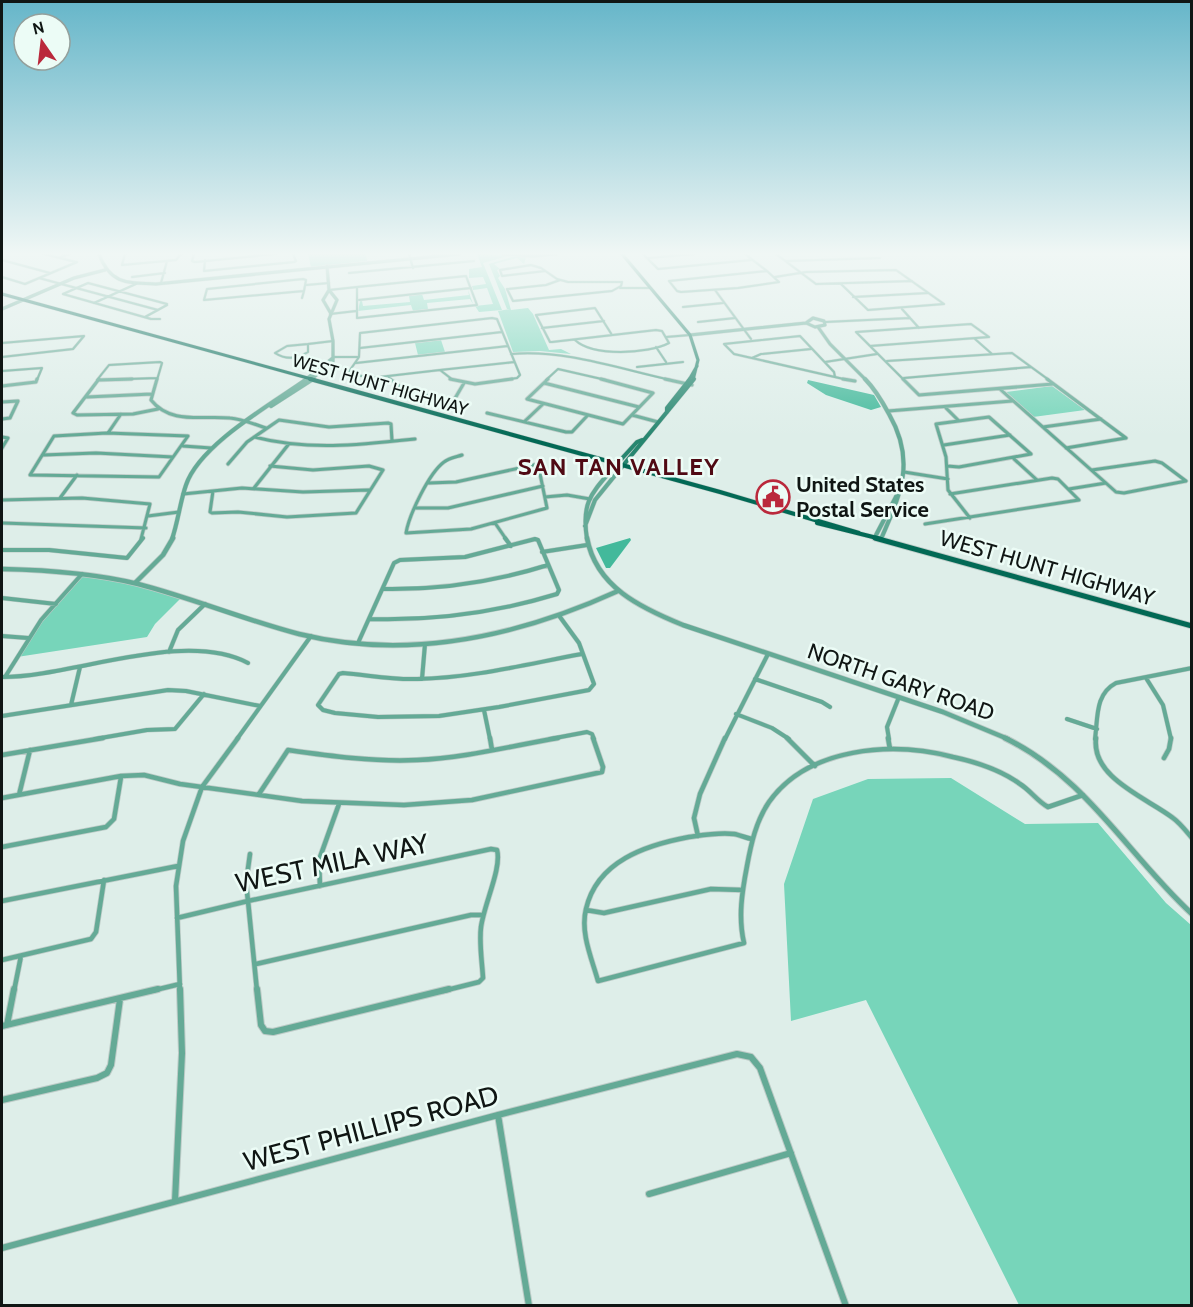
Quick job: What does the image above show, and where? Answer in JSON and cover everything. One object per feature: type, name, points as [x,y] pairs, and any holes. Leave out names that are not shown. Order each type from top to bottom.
[{"type":"main road","name":"WEST HUNT HIGHWAY","points":[[69,315],[578,454],[1191,626]]},
{"type":"main road","name":"NORTH GARY ROAD","points":[[619,466],[635,444],[642,440],[697,375],[696,347],[690,335],[673,315]]},
{"type":"main road","name":"NORTH GARY ROAD","points":[[619,466],[637,450],[643,443],[642,440]]},
{"type":"main road","points":[[635,444],[637,450]]},
{"type":"street","points":[[137,315],[160,319]]},
{"type":"street","points":[[144,317],[148,315]]},
{"type":"street","points":[[330,315],[334,357]]},
{"type":"street","points":[[357,315],[357,318],[385,315]]},
{"type":"street","points":[[537,315],[550,342],[659,330],[669,344],[606,353],[580,346],[575,340]]},
{"type":"street","points":[[599,315],[612,335]]},
{"type":"street","points":[[733,315],[751,339]]},
{"type":"street","points":[[907,315],[919,328]]},
{"type":"street","points":[[440,370],[447,378],[464,383],[519,377],[514,362],[508,346],[495,318],[362,333],[358,335],[360,348],[356,363],[348,373],[367,379],[388,376],[440,370],[514,362]]},
{"type":"street","points":[[698,322],[735,318]]},
{"type":"street","points":[[806,323],[813,318],[825,322],[910,318]]},
{"type":"street","points":[[542,328],[604,321]]},
{"type":"street","points":[[818,327],[823,326],[825,322]]},
{"type":"street","points":[[666,337],[806,323],[818,327],[872,385],[888,411],[902,443],[904,472],[898,493],[878,538]]},
{"type":"street","points":[[869,346],[989,337],[970,324],[857,331],[860,338],[904,378],[919,395],[1053,384]]},
{"type":"street","points":[[360,348],[502,332]]},
{"type":"street","points":[[2,343],[83,334],[73,349],[2,357]]},
{"type":"street","points":[[835,377],[836,374],[797,335],[724,342],[734,354],[835,377],[855,381]]},
{"type":"street","points":[[974,339],[992,354]]},
{"type":"street","points":[[308,343],[308,352],[299,357],[287,358],[275,353],[283,346],[308,343],[333,341]]},
{"type":"street","points":[[356,363],[508,346]]},
{"type":"street","points":[[656,346],[666,362]]},
{"type":"street","points":[[580,360],[591,350]]},
{"type":"street","points":[[751,358],[759,355],[811,350]]},
{"type":"street","points":[[511,354],[547,352],[690,385]]},
{"type":"street","points":[[886,361],[1009,352],[1126,438],[1066,448]]},
{"type":"street","points":[[824,362],[877,354]]},
{"type":"street","points":[[135,583],[156,564],[169,546],[176,530],[183,494],[196,465],[211,448],[307,381],[334,357],[358,357]]},
{"type":"street","points":[[637,367],[666,362],[683,362]]},
{"type":"street","points":[[158,409],[140,414],[74,415],[111,364],[162,363],[152,394],[152,403],[158,409],[176,415],[220,417],[266,428]]},
{"type":"street","points":[[2,371],[42,367],[36,382],[2,386]]},
{"type":"street","points":[[904,378],[1032,367]]},
{"type":"street","points":[[602,378],[612,368]]},
{"type":"street","points":[[561,369],[602,378],[652,391],[623,424],[527,399],[561,369]]},
{"type":"street","points":[[388,376],[400,388],[452,400],[464,383]]},
{"type":"street","points":[[99,380],[157,378]]},
{"type":"street","points":[[543,383],[639,407]]},
{"type":"street","points":[[1001,390],[1091,471],[1120,494],[1186,481],[1159,461],[1091,471]]},
{"type":"street","points":[[86,397],[152,394]]},
{"type":"street","points":[[2,402],[18,401],[10,418],[2,419]]},
{"type":"street","points":[[888,411],[1013,401]]},
{"type":"street","points":[[525,421],[544,404]]},
{"type":"street","points":[[945,407],[958,420]]},
{"type":"street","points":[[488,413],[570,432],[588,416]]},
{"type":"street","points":[[107,433],[121,414]]},
{"type":"street","points":[[632,415],[658,422]]},
{"type":"street","points":[[947,466],[1031,454],[989,417],[936,424],[944,445],[950,494],[970,518]]},
{"type":"street","points":[[1042,428],[1102,419]]},
{"type":"street","points":[[228,464],[238,450],[279,420],[329,427],[388,423],[391,424],[392,441]]},
{"type":"street","points":[[107,433],[188,436],[159,477],[30,476],[57,435],[107,433]]},
{"type":"street","points":[[944,445],[1010,435]]},
{"type":"street","points":[[2,437],[8,438],[2,448]]},
{"type":"street","points":[[254,437],[288,445],[329,447],[415,439]]},
{"type":"street","points":[[254,488],[288,445]]},
{"type":"street","points":[[182,446],[211,448]]},
{"type":"street","points":[[42,455],[96,453],[174,457]]},
{"type":"street","points":[[429,483],[449,483],[538,464],[547,508],[495,523],[452,532],[406,533],[405,528],[429,483],[443,463],[462,455]]},
{"type":"street","points":[[1014,458],[1037,480]]},
{"type":"street","points":[[213,490],[210,512],[212,513],[238,512],[287,517],[356,513],[382,468],[363,466],[312,470],[270,466]]},
{"type":"street","name":"NORTH GARY ROAD","points":[[619,466],[590,499],[583,518],[587,545],[596,567],[618,591],[661,617],[899,697],[987,728],[1008,738],[1060,772],[1084,795],[1153,876],[1191,914]]},
{"type":"street","name":"NORTH GARY ROAD","points":[[585,526],[595,500],[619,466]]},
{"type":"street","points":[[904,472],[948,479]]},
{"type":"street","points":[[59,498],[77,475]]},
{"type":"street","points":[[925,524],[1079,500],[1055,478],[950,494]]},
{"type":"street","points":[[1068,489],[1106,483]]},
{"type":"street","points":[[416,508],[450,507],[520,489],[543,486]]},
{"type":"street","points":[[183,494],[254,488],[303,492],[369,490]]},
{"type":"street","points":[[545,497],[567,495],[590,499]]},
{"type":"street","points":[[2,500],[59,498],[150,502],[146,528],[139,543],[127,558],[49,550],[2,550]]},
{"type":"street","points":[[148,516],[179,512]]},
{"type":"street","points":[[2,524],[63,523],[146,528]]},
{"type":"street","points":[[495,523],[511,546]]},
{"type":"street","points":[[358,643],[394,563],[397,561],[465,557],[535,539],[538,540],[559,592],[510,609],[467,617],[427,621],[369,619]]},
{"type":"street","points":[[542,552],[587,545]]},
{"type":"street","points":[[383,589],[422,590],[465,586],[548,565]]},
{"type":"street","points":[[2,569],[82,574],[135,583],[312,636],[358,643],[425,644],[487,638],[541,624],[618,591]]},
{"type":"street","points":[[3,677],[28,638],[82,574]]},
{"type":"street","points":[[2,598],[56,604]]},
{"type":"street","points":[[169,652],[178,630],[205,604]]},
{"type":"street","points":[[560,617],[576,637],[594,684],[592,688],[446,716],[399,718],[352,715],[320,709],[318,705],[339,675],[343,673],[422,679],[474,674],[582,654]]},
{"type":"street","points":[[2,636],[28,638]]},
{"type":"street","points":[[175,1201],[182,1076],[177,918],[178,866],[186,827],[202,787],[312,636]]},
{"type":"street","points":[[422,679],[425,644]]},
{"type":"street","points":[[3,677],[169,652],[223,653],[239,657],[248,663]]},
{"type":"street","points":[[698,836],[694,818],[698,801],[736,714],[768,654]]},
{"type":"street","points":[[71,705],[80,667]]},
{"type":"street","points":[[1191,668],[1116,683],[1106,688],[1101,694],[1096,729],[1096,749],[1111,774],[1130,793],[1173,818],[1191,838]]},
{"type":"street","points":[[1146,678],[1158,691],[1167,714],[1170,748],[1164,758]]},
{"type":"street","points":[[755,679],[822,702],[830,707]]},
{"type":"street","points":[[2,716],[153,691],[186,691],[260,706]]},
{"type":"street","points":[[2,755],[147,730],[175,729],[204,694]]},
{"type":"street","points":[[890,749],[887,727],[899,697]]},
{"type":"street","points":[[484,710],[492,750]]},
{"type":"street","points":[[736,714],[775,727],[791,738],[815,766]]},
{"type":"street","points":[[1067,719],[1096,729]]},
{"type":"street","points":[[2,798],[121,776],[144,775],[202,787],[339,804],[404,806],[472,800],[602,772],[603,767],[592,734],[587,732],[492,750],[416,760],[343,758],[288,750],[259,794]]},
{"type":"street","points":[[752,839],[734,834],[698,836],[629,854],[599,883],[586,910],[585,928],[598,981],[744,943],[739,924],[752,839],[769,802],[795,777],[815,766],[849,754],[890,749],[932,752],[997,771],[1021,784],[1048,807],[1084,795]]},
{"type":"street","points":[[19,795],[30,750]]},
{"type":"street","points":[[2,847],[106,827],[114,819],[121,776]]},
{"type":"street","points":[[320,886],[319,860],[339,804]]},
{"type":"street","name":"WEST MILA WAY","points":[[177,918],[491,849],[497,850],[500,861],[489,888],[483,915]]},
{"type":"street","points":[[250,854],[246,865],[248,901],[261,1025],[265,1031],[284,1029],[479,982],[483,978],[480,940],[483,915],[471,915],[256,964]]},
{"type":"street","points":[[2,901],[178,866]]},
{"type":"street","points":[[2,960],[91,939],[96,932],[104,880]]},
{"type":"street","points":[[586,910],[604,913],[711,889],[743,890]]},
{"type":"street","points":[[21,956],[4,1026],[180,984]]},
{"type":"street","points":[[2,1100],[97,1078],[107,1073],[111,1065],[120,999]]},
{"type":"street","name":"WEST PHILLIPS ROAD","points":[[2,1248],[498,1115],[736,1054],[751,1057],[760,1068],[791,1153]]},
{"type":"street","points":[[498,1115],[529,1305]]},
{"type":"street","points":[[649,1194],[791,1153],[846,1305]]},
{"type":"shaded area","points":[[499,315],[533,315],[549,350],[561,349],[571,354],[540,351],[513,352]]},
{"type":"shaded area","points":[[441,340],[445,352],[418,355],[415,343]]},
{"type":"shaded area","points":[[808,380],[874,395],[881,407],[871,410],[826,395],[807,383]]},
{"type":"shaded area","points":[[1052,386],[1085,410],[1033,417],[1006,392]]},
{"type":"shaded area","points":[[630,538],[631,540],[610,568],[606,568],[596,548]]},
{"type":"shaded area","points":[[82,574],[108,578],[182,597],[155,624],[147,637],[17,657],[41,620]]},
{"type":"shaded area","points":[[951,778],[1025,824],[1098,823],[1166,903],[1191,925],[1191,1305],[1019,1305],[866,1000],[791,1021],[784,884],[813,799],[868,779]]},
{"type":"place","name":"United States Postal Service","points":[[773,497]]},
{"type":"district","name":"SAN TAN VALLEY","points":[[619,466]]}]
